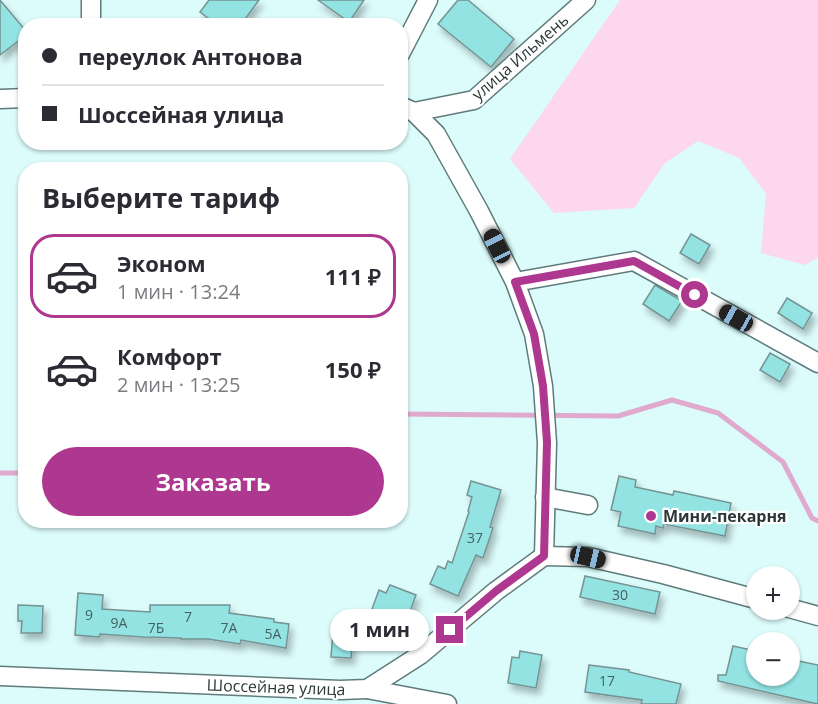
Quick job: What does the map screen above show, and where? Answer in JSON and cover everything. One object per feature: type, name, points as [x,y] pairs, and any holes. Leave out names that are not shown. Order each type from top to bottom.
[{"type":"street","points":[[91,0],[91,18]]},
{"type":"street","points":[[408,39],[428,0]]},
{"type":"street","name":"улица Ильмень","points":[[408,109],[474,100],[586,0]]},
{"type":"street","points":[[0,99],[18,98]]},
{"type":"street","name":"улица Ильмень","points":[[408,110],[436,134],[515,282],[534,334],[543,386],[547,442],[544,556]]},
{"type":"street","points":[[515,282],[634,261],[818,363]]},
{"type":"street","points":[[545,497],[588,505]]},
{"type":"street","points":[[544,556],[588,557],[746,596]]},
{"type":"street","name":"Шоссейная улица","points":[[0,675],[339,690],[367,689],[420,655],[496,591],[544,556]]},
{"type":"street","points":[[800,611],[818,616]]},
{"type":"street","points":[[367,689],[409,701],[447,704]]},
{"type":"shaded area","points":[[620,0],[818,0],[818,257],[805,265],[761,253],[766,194],[739,158],[698,141],[665,163],[634,208],[554,213],[510,159]]},
{"type":"building","points":[[0,0],[18,21],[18,41],[0,55]]},
{"type":"building","points":[[209,0],[259,0],[246,18],[208,18],[200,12]]},
{"type":"building","points":[[318,0],[364,0],[352,18],[343,18]]},
{"type":"building","points":[[458,0],[468,0],[514,39],[491,67],[438,24]]},
{"type":"building","points":[[691,234],[710,245],[699,264],[680,253]]},
{"type":"building","points":[[655,285],[682,301],[669,321],[643,304]]},
{"type":"building","points":[[787,298],[812,313],[803,329],[778,313]]},
{"type":"building","points":[[770,353],[790,364],[780,382],[760,370]]},
{"type":"building","points":[[619,476],[636,480],[635,487],[673,495],[674,491],[731,503],[725,536],[664,524],[663,528],[656,526],[655,534],[618,526],[621,512],[611,510]]},
{"type":"building","points":[[471,481],[501,490],[490,527],[493,528],[483,558],[476,555],[458,596],[430,584],[438,566],[445,569],[448,561],[452,563],[469,512],[472,497],[467,495]]},
{"type":"building","points":[[585,576],[660,592],[655,614],[580,597]]},
{"type":"building","points":[[390,585],[416,595],[406,622],[372,609],[379,590],[386,593]]},
{"type":"building","points":[[78,593],[103,595],[102,609],[150,612],[150,605],[230,605],[229,613],[274,619],[274,622],[289,624],[286,648],[241,640],[240,644],[208,639],[75,635]]},
{"type":"building","points":[[18,605],[43,606],[42,633],[21,633],[22,621],[18,621]]},
{"type":"building","points":[[333,632],[353,633],[351,658],[331,657]]},
{"type":"building","points":[[733,646],[746,649],[746,686],[800,686],[800,661],[818,665],[818,704],[718,681],[718,675],[726,675]]},
{"type":"building","points":[[520,651],[542,655],[536,688],[508,683],[512,657],[519,658]]},
{"type":"building","points":[[589,665],[629,670],[629,672],[681,684],[676,704],[641,704],[642,700],[585,692]]},
{"type":"waterway","points":[[408,414],[618,416],[672,400],[718,413],[783,462],[812,518],[818,521]]},
{"type":"waterway","points":[[0,473],[18,473]]},
{"type":"place","name":"Мини-пекарня","points":[[651,516]]},
{"type":"route","points":[[450,630],[496,591],[544,556],[547,442],[543,386],[534,334],[515,282],[634,261],[695,295]]}]
